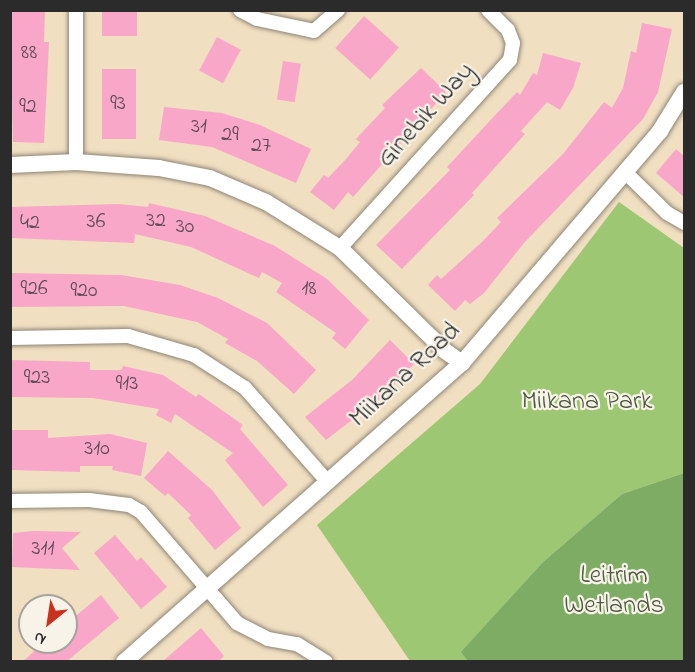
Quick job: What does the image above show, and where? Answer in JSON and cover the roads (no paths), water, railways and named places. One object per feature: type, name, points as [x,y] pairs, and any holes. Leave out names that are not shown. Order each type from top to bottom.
[{"type":"street","points":[[76,10],[76,162]]},
{"type":"street","points":[[240,10],[257,19],[314,31],[338,10]]},
{"type":"street","name":"Ginebik Way","points":[[340,248],[510,60],[513,44],[508,30],[488,10]]},
{"type":"street","name":"Miikana Road","points":[[124,662],[462,363],[660,131],[684,92]]},
{"type":"street","points":[[10,165],[76,162],[159,168],[210,178],[266,202],[340,248],[446,351],[462,363]]},
{"type":"street","points":[[626,172],[667,213],[684,223]]},
{"type":"street","points":[[10,338],[128,336],[194,355],[245,388],[328,482]]},
{"type":"street","points":[[10,501],[89,501],[129,505],[141,512],[209,588],[227,613],[250,631],[297,644],[326,662]]},
{"type":"park label","name":"Miikana Park","points":[[587,403]]},
{"type":"park label","name":"Leitrim Wetlands","points":[[614,592]]}]
